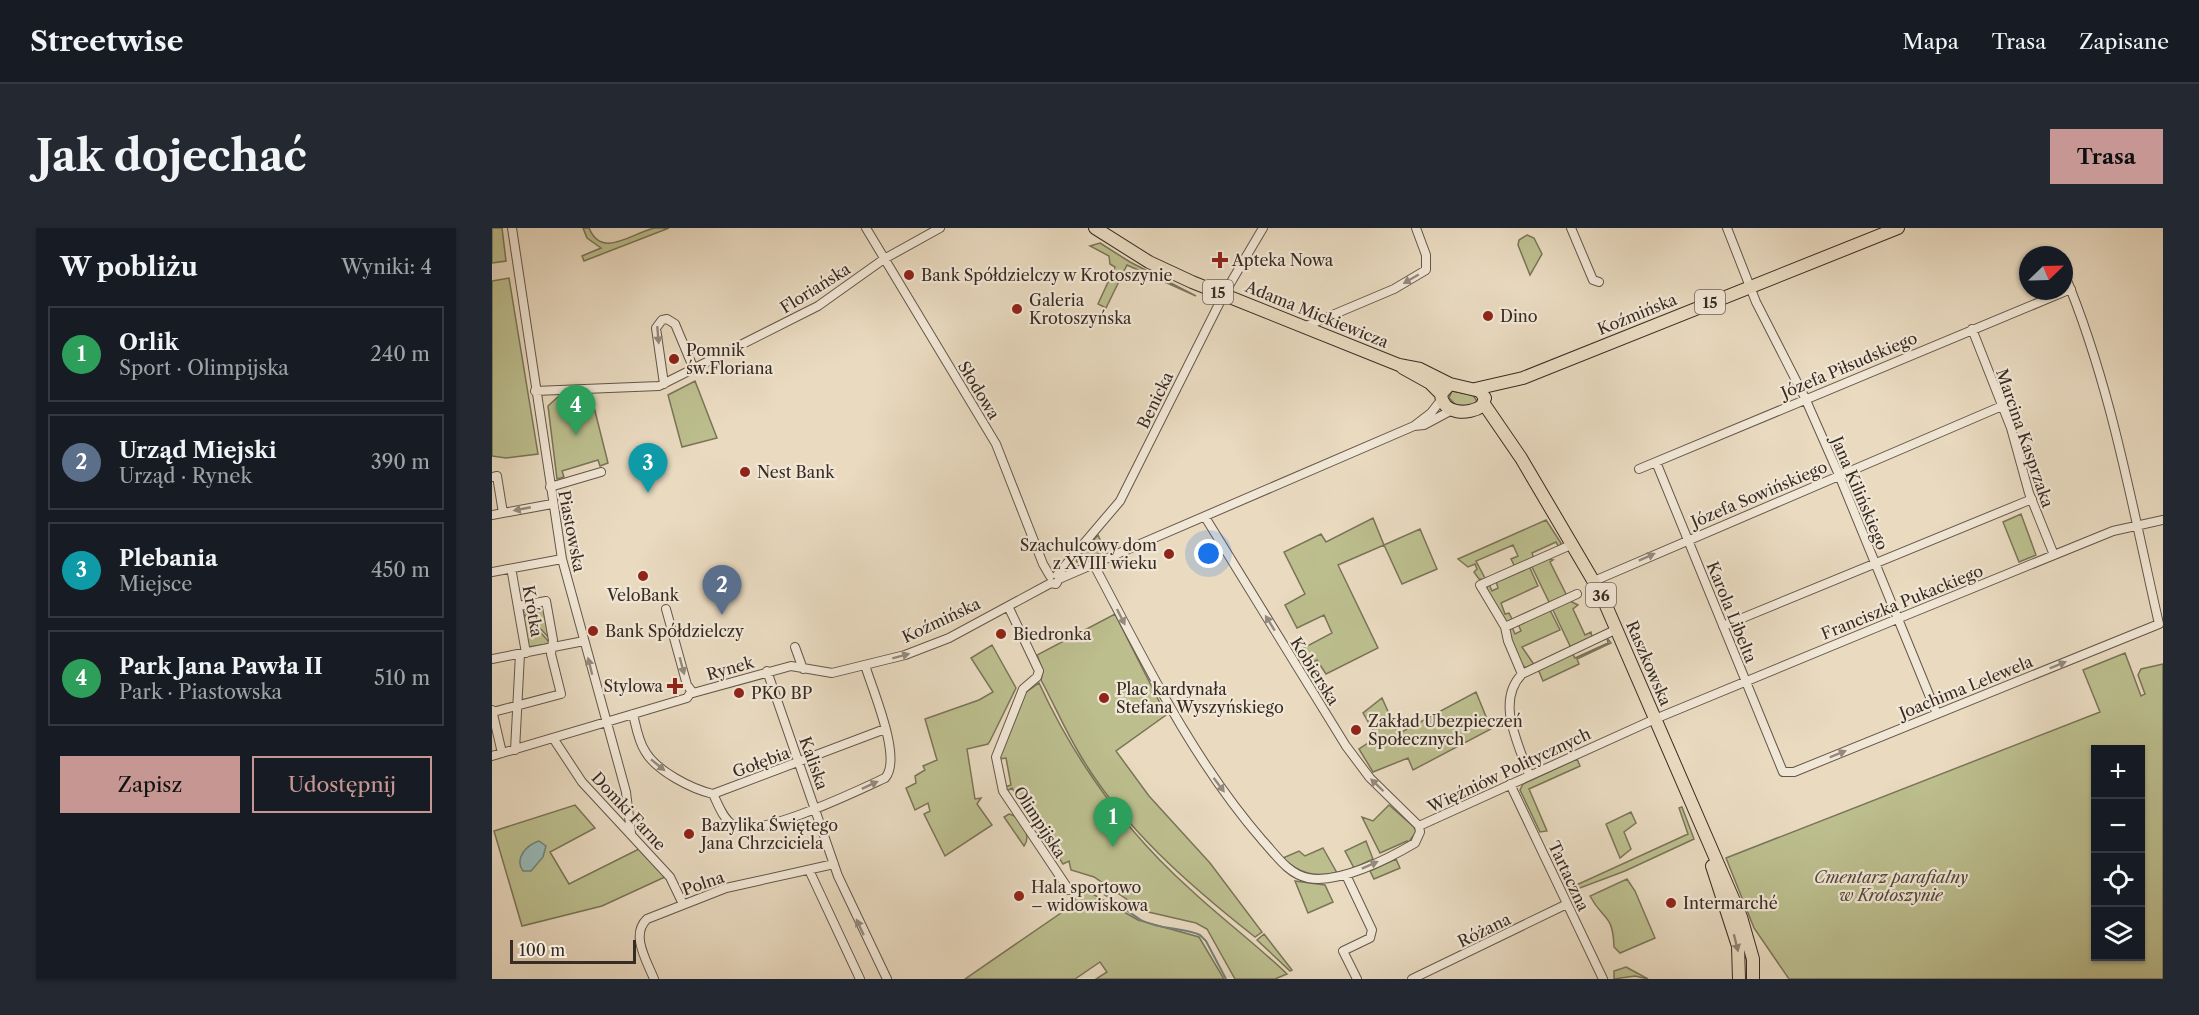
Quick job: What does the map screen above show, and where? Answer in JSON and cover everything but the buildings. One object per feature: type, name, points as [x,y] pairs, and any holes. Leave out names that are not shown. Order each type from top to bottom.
[{"type":"main road","name":"Adama Mickiewicza","points":[[1095,228],[1149,262],[1400,365],[1430,383],[1441,397]]},
{"type":"main road","name":"Koźmińska","points":[[1484,402],[1523,378],[1898,228]]},
{"type":"main road","name":"Adama Mickiewicza","points":[[1400,365],[1420,369],[1450,384]]},
{"type":"main road","name":"Koźmińska","points":[[1475,388],[1523,378]]},
{"type":"main road","name":"15","points":[[1450,384],[1475,388]]},
{"type":"main road","points":[[1441,397],[1450,384]]},
{"type":"main road","name":"Raszkowska","points":[[1475,388],[1483,393],[1484,402],[1573,544],[1617,629],[1704,836],[1741,916],[1753,959],[1753,979]]},
{"type":"main road","name":"15","points":[[1441,397],[1452,410]]},
{"type":"main road","name":"15","points":[[1472,411],[1484,402]]},
{"type":"main road","points":[[1452,410],[1472,411]]},
{"type":"main road","name":"Raszkowska","points":[[1472,411],[1487,422],[1517,466],[1532,479]]},
{"type":"main road","name":"Raszkowska","points":[[1704,836],[1738,946],[1739,979]]},
{"type":"street","name":"Piastowska","points":[[512,228],[562,559],[629,803],[631,832]]},
{"type":"street","name":"Słodowa","points":[[866,228],[996,444],[1054,578]]},
{"type":"street","name":"Floriańska","points":[[664,384],[818,306],[884,259],[940,228]]},
{"type":"street","name":"Benicka","points":[[1054,578],[1120,501],[1224,294],[1263,228]]},
{"type":"street","points":[[1304,327],[1394,289],[1426,270],[1426,255],[1416,228]]},
{"type":"street","points":[[1571,228],[1593,280],[1599,282]]},
{"type":"street","name":"Jana Kilińskiego","points":[[1727,228],[1749,286],[1805,398],[1839,476],[1937,714]]},
{"type":"street","points":[[2073,295],[2113,418],[2136,525]]},
{"type":"street","name":"Józefa Piłsudskiego","points":[[1639,469],[2044,300]]},
{"type":"street","points":[[535,391],[646,387],[664,384],[656,328],[662,320],[667,319],[675,324],[697,366]]},
{"type":"street","name":"Marcina Kasprzaka","points":[[1972,329],[2002,406],[2032,499],[2054,555]]},
{"type":"street","name":"Koźmińska","points":[[803,669],[832,673],[933,646],[1054,578],[1094,565],[1414,426],[1431,413],[1441,397]]},
{"type":"street","name":"Józefa Sowińskiego","points":[[1594,581],[2002,406]]},
{"type":"street","name":"Koźmińska","points":[[1414,426],[1424,425],[1452,410]]},
{"type":"street","name":"Karola Libelta","points":[[1656,462],[1783,772]]},
{"type":"street","points":[[550,487],[601,472]]},
{"type":"street","points":[[495,477],[503,513]]},
{"type":"street","points":[[1723,626],[2032,499]]},
{"type":"street","points":[[492,515],[552,504]]},
{"type":"street","name":"Kobierska","points":[[1205,517],[1346,746],[1370,778],[1419,826]]},
{"type":"street","name":"Franciszka Pukackiego","points":[[1655,719],[2114,531],[2163,520]]},
{"type":"street","name":"Joachima Lelewela","points":[[1783,772],[1794,772],[2159,624],[2136,525]]},
{"type":"street","points":[[1522,674],[1506,637],[1505,627],[1480,585],[1573,544]]},
{"type":"street","points":[[492,572],[562,559]]},
{"type":"street","name":"Więźniów Politycznych","points":[[1094,565],[1177,723],[1249,825],[1294,873],[1311,878],[1332,879],[1346,875],[1415,843],[1420,832],[1419,826],[1655,719]]},
{"type":"street","name":"Krótka","points":[[512,573],[523,653],[515,750]]},
{"type":"street","points":[[1505,627],[1577,594]]},
{"type":"street","points":[[502,753],[492,711],[561,694],[551,654],[546,601],[518,606]]},
{"type":"street","name":"Olimpijska","points":[[1005,607],[1039,671],[1037,677],[1023,689],[996,753],[1002,788],[1069,890]]},
{"type":"street","name":"Rynek","points":[[666,609],[691,692],[695,693],[791,666],[803,669]]},
{"type":"street","points":[[1529,775],[1509,714],[1514,684],[1522,674],[1617,629]]},
{"type":"street","points":[[492,659],[584,641]]},
{"type":"street","points":[[795,647],[803,669]]},
{"type":"street","points":[[633,714],[640,739],[649,757],[669,773],[713,794],[728,820],[742,829],[756,827],[816,810],[885,778],[890,773],[892,761],[885,729],[865,665]]},
{"type":"street","name":"Kaliska","points":[[767,671],[834,864],[851,907],[887,979]]},
{"type":"street","points":[[492,756],[687,698],[691,692]]},
{"type":"street","name":"Gołębia","points":[[713,794],[885,729]]},
{"type":"street","name":"Domki Farne","points":[[553,738],[582,782],[631,832],[670,877],[683,903]]},
{"type":"street","name":"Tartaczna","points":[[1510,784],[1603,979]]},
{"type":"street","name":"Polna","points":[[654,979],[639,939],[641,924],[646,919],[726,888],[834,864]]},
{"type":"street","points":[[808,870],[860,979]]},
{"type":"street","points":[[1346,875],[1372,930],[1370,938],[1343,951],[1357,979]]},
{"type":"street","name":"Różana","points":[[1412,979],[1567,904]]},
{"type":"green space","points":[[492,228],[502,228],[506,261],[492,263]]},
{"type":"green space","points":[[583,228],[589,228],[602,242],[610,243],[619,242],[646,230],[669,228],[584,261],[582,256],[601,248],[587,238]]},
{"type":"green space","points":[[1527,235],[1534,238],[1542,254],[1530,275],[1518,245],[1519,240]]},
{"type":"green space","points":[[1100,243],[1130,262],[1196,296],[1127,265],[1106,308],[1098,304],[1115,267],[1110,264],[1109,256],[1090,246]]},
{"type":"green space","points":[[509,278],[538,454],[506,458],[492,456],[492,281]]},
{"type":"green space","points":[[695,381],[717,438],[682,447],[668,395]]},
{"type":"green space","points":[[1452,391],[1473,395],[1478,403],[1469,406],[1456,405],[1449,398]]},
{"type":"green space","points":[[591,395],[608,463],[600,466],[598,460],[562,471],[564,477],[557,479],[548,406],[559,396]]},
{"type":"green space","points":[[2021,514],[2036,555],[2019,562],[2003,522]]},
{"type":"green space","points":[[1373,518],[1384,545],[1338,565],[1378,648],[1326,674],[1317,660],[1305,667],[1296,652],[1332,633],[1324,615],[1297,628],[1285,605],[1305,594],[1284,552],[1321,534],[1326,542]]},
{"type":"green space","points":[[1546,520],[1561,543],[1559,548],[1556,542],[1532,553],[1534,559],[1515,567],[1511,559],[1518,556],[1513,545],[1476,561],[1486,580],[1479,579],[1474,572],[1477,569],[1475,564],[1468,567],[1458,559]]},
{"type":"green space","points":[[1420,529],[1437,569],[1402,584],[1384,545]]},
{"type":"green space","points":[[1098,535],[1105,551],[1077,562],[1076,560]]},
{"type":"green space","points":[[1547,559],[1553,560],[1550,562],[1567,596],[1550,604],[1531,565]]},
{"type":"green space","points":[[1529,566],[1538,586],[1501,603],[1505,614],[1509,613],[1513,621],[1505,622],[1485,591],[1489,584],[1492,591],[1498,588],[1496,581]]},
{"type":"green space","points":[[1570,601],[1578,605],[1573,609],[1585,635],[1591,632],[1592,637],[1571,648],[1552,608]]},
{"type":"green space","points":[[543,605],[551,640],[523,610]]},
{"type":"green space","points":[[1550,610],[1560,630],[1522,647],[1535,666],[1526,668],[1517,656],[1509,631],[1512,627],[1515,634],[1521,631],[1518,624]]},
{"type":"green space","points":[[523,613],[550,643],[549,644],[528,647]]},
{"type":"green space","name":"Plac kardynała Stefana Wyszyńskiego","points":[[1115,614],[1166,715],[1116,751],[1149,796],[1210,863],[1262,932],[1255,937],[1206,897],[1158,853],[1115,806],[1079,753],[1041,680],[1043,671],[1037,655]]},
{"type":"green space","points":[[1607,638],[1611,643],[1577,659],[1579,664],[1543,681],[1538,669],[1572,653],[1575,658],[1608,643]]},
{"type":"green space","points":[[992,645],[1016,688],[988,744],[967,749],[975,799],[981,798],[977,804],[992,825],[945,856],[924,814],[930,811],[928,803],[915,810],[906,788],[916,783],[915,776],[925,770],[923,766],[937,760],[925,719],[979,700],[993,692],[971,658]]},
{"type":"green space","name":"Cmentarz parafialny w Krotoszynie","points":[[2125,653],[2141,696],[2145,694],[2138,675],[2141,669],[2163,664],[2163,979],[1789,979],[1754,928],[1726,858],[2100,712],[2083,670]]},
{"type":"green space","points":[[1039,683],[1069,741],[1124,820],[1167,867],[1287,974],[1275,979],[1235,979],[1207,929],[1196,923],[1144,911],[1094,877],[1071,870],[1069,861],[1063,864],[1012,788],[1007,791],[1005,787],[1011,785],[1006,758],[999,759],[1025,693]]},
{"type":"green space","points":[[1476,692],[1491,729],[1413,770],[1408,758],[1373,772],[1359,749],[1377,737],[1363,713],[1382,698],[1398,734]]},
{"type":"green space","points":[[1577,759],[1580,766],[1529,789],[1547,831],[1540,832],[1520,790],[1523,784]]},
{"type":"green space","points":[[575,805],[595,828],[550,852],[569,884],[639,849],[665,877],[602,906],[522,926],[494,831]]},
{"type":"green space","points":[[1389,805],[1414,827],[1416,832],[1408,843],[1407,841],[1380,853],[1362,817],[1373,821]]},
{"type":"green space","points":[[1682,807],[1694,839],[1625,871],[1572,891],[1572,887],[1688,834],[1679,808]]},
{"type":"green space","points":[[1631,812],[1636,823],[1624,832],[1631,849],[1620,858],[1606,824]]},
{"type":"green space","points":[[1009,814],[1018,818],[1024,827],[1027,837],[1024,846],[1004,817]]},
{"type":"green space","points":[[1366,841],[1373,859],[1354,868],[1345,851]]},
{"type":"green space","points":[[1323,848],[1337,873],[1321,875],[1308,873],[1295,868],[1283,858],[1299,851],[1305,856]]},
{"type":"green space","points":[[1396,859],[1400,868],[1374,879],[1370,871]]},
{"type":"green space","points":[[1627,879],[1635,891],[1655,938],[1620,953],[1614,947],[1612,928],[1590,896]]},
{"type":"green space","points":[[1295,881],[1325,885],[1333,902],[1308,913]]},
{"type":"green space","points":[[1084,889],[1138,920],[1199,937],[1224,979],[1096,979],[1107,972],[1100,962],[1075,979],[965,979],[1074,904],[1073,902]]},
{"type":"green space","points":[[1264,934],[1292,970],[1290,971],[1257,940]]},
{"type":"green space","points":[[1626,967],[1648,979],[1635,976],[1614,979],[1614,971]]},
{"type":"water","points":[[539,841],[546,846],[543,857],[531,871],[523,871],[520,862],[523,853]]},
{"type":"waterway","points":[[1090,887],[1141,920],[1200,935],[1206,941],[1226,979]]},
{"type":"place","name":"Apteka Nowa","points":[[1220,260]]},
{"type":"place","name":"Bank Spółdzielczy w Krotoszynie","points":[[909,275]]},
{"type":"place","name":"Galeria Krotoszyńska","points":[[1017,309]]},
{"type":"place","name":"Dino","points":[[1488,316]]},
{"type":"place","name":"Pomnik św.Floriana","points":[[674,359]]},
{"type":"place","name":"Park Jana Pawła II","points":[[576,435]]},
{"type":"place","name":"Nest Bank","points":[[745,472]]},
{"type":"place","name":"Plebania","points":[[648,493]]},
{"type":"place","name":"Szachulcowy dom z XVIII wieku","points":[[1169,554]]},
{"type":"place","name":"VeloBank","points":[[643,576]]},
{"type":"place","name":"Urząd Miejski","points":[[722,615]]},
{"type":"place","name":"Bank Spółdzielczy","points":[[593,631]]},
{"type":"place","name":"Biedronka","points":[[1001,634]]},
{"type":"place","name":"Stylowa","points":[[675,686]]},
{"type":"place","name":"PKO BP","points":[[739,693]]},
{"type":"place","name":"Plac kardynała Stefana Wyszyńskiego","points":[[1104,698]]},
{"type":"place","name":"Zakład Ubezpieczeń Społecznych","points":[[1356,730]]},
{"type":"place","name":"Bazylika Świętego Jana Chrzciciela","points":[[689,834]]},
{"type":"place","name":"Orlik","points":[[1113,847]]},
{"type":"place","name":"Hala sportowo – widowiskowa","points":[[1019,896]]},
{"type":"place","name":"Intermarché","points":[[1671,903]]}]
